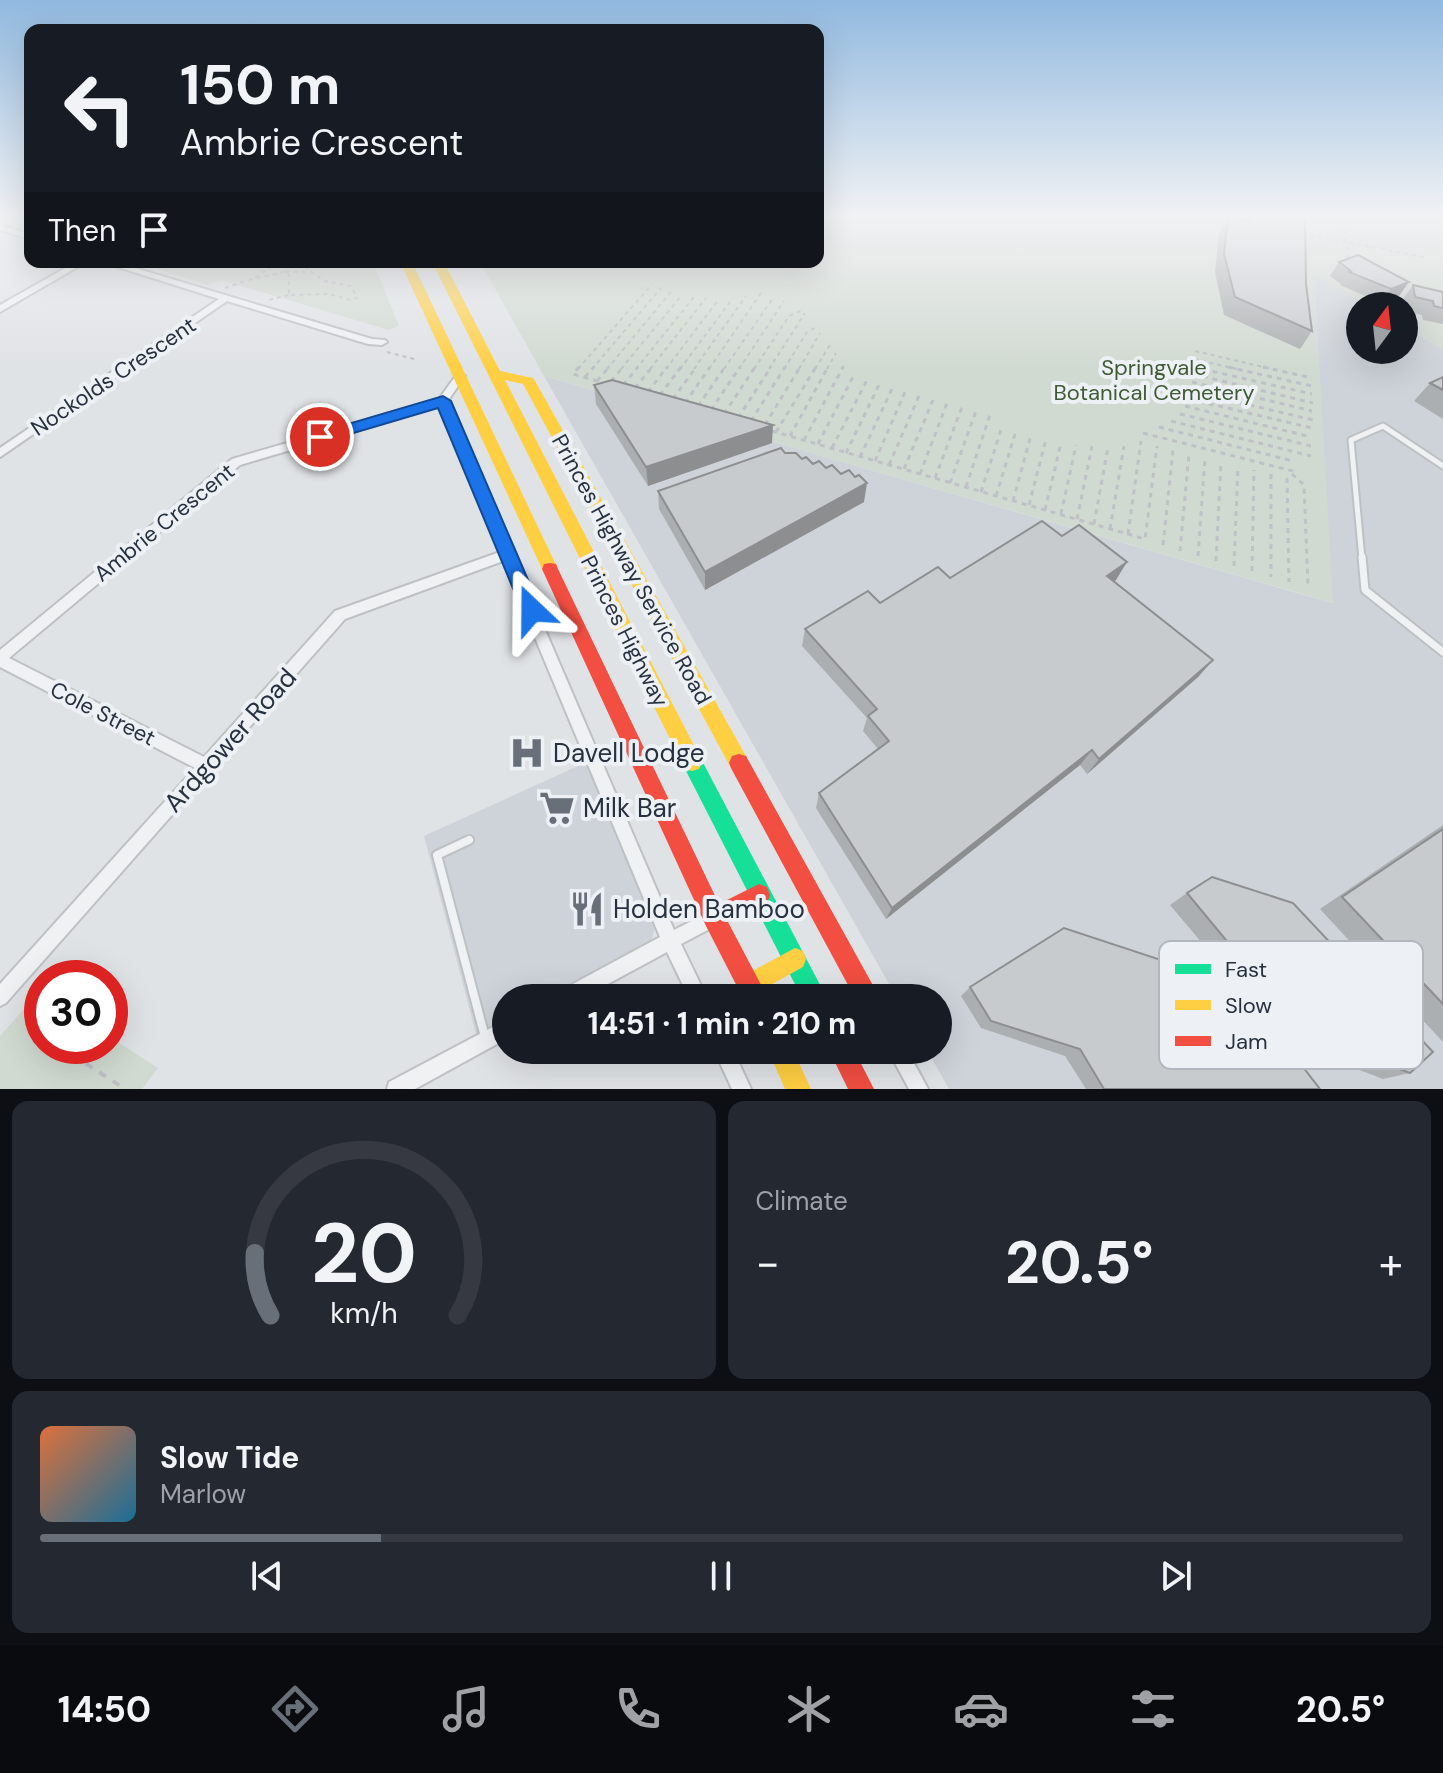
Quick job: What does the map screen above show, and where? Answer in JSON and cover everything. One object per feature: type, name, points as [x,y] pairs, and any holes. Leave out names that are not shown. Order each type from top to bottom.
[{"type":"main road","name":"Princes Highway","points":[[409,268],[714,918],[748,984]]},
{"type":"main road","name":"Princes Highway","points":[[441,268],[759,895],[808,984]]},
{"type":"main road","name":"Princes Highway Service Road","points":[[494,374],[528,381],[860,984]]},
{"type":"main road","points":[[714,918],[759,895]]},
{"type":"main road","points":[[761,984],[795,959]]},
{"type":"main road","points":[[786,1064],[798,1089]]},
{"type":"main road","points":[[848,1064],[861,1089]]},
{"type":"street","points":[[0,309],[72,268]]},
{"type":"street","points":[[126,268],[384,347]]},
{"type":"street","name":"Nockolds Crescent","points":[[0,453],[226,298]]},
{"type":"street","points":[[460,376],[443,401],[691,984]]},
{"type":"street","name":"Ambrie Crescent","points":[[0,659],[236,462],[443,401]]},
{"type":"street","name":"Ardgower Road","points":[[0,997],[340,615],[508,554]]},
{"type":"street","name":"Cole Street","points":[[0,659],[206,766]]},
{"type":"street","points":[[590,984],[714,918]]},
{"type":"street","points":[[396,1089],[492,1037]]},
{"type":"street","points":[[730,1064],[742,1089]]},
{"type":"street","points":[[905,1064],[919,1089]]},
{"type":"lane","points":[[1443,466],[1383,426],[1351,440],[1365,590],[1443,652]]},
{"type":"lane","points":[[469,840],[437,855],[486,1040]]},
{"type":"path","points":[[249,280],[270,268]]},
{"type":"path","points":[[284,272],[289,275],[289,295],[330,294],[350,300],[357,298],[351,286],[333,284],[305,268]]},
{"type":"path","points":[[210,294],[284,272],[309,272]]},
{"type":"path","points":[[652,284],[573,374],[696,409],[773,298]]},
{"type":"path","points":[[585,377],[661,288]]},
{"type":"path","points":[[597,381],[671,292]]},
{"type":"path","points":[[683,406],[761,293]]},
{"type":"path","points":[[609,384],[682,295]]},
{"type":"path","points":[[670,402],[746,296]]},
{"type":"path","points":[[621,388],[694,297]]},
{"type":"path","points":[[633,391],[706,298]]},
{"type":"path","points":[[658,398],[733,298]]},
{"type":"path","points":[[645,395],[719,299]]},
{"type":"path","points":[[709,413],[784,301]]},
{"type":"path","points":[[722,417],[789,316],[804,312],[736,421]]},
{"type":"path","points":[[749,425],[807,332],[816,327]]},
{"type":"path","points":[[820,333],[763,429],[1145,539],[1157,446]]},
{"type":"path","points":[[776,432],[830,345]]},
{"type":"path","points":[[384,347],[414,359]]},
{"type":"path","points":[[1195,351],[1312,378]]},
{"type":"path","points":[[790,436],[836,353]]},
{"type":"path","points":[[1194,359],[1312,386]]},
{"type":"path","points":[[804,440],[845,364]]},
{"type":"path","points":[[1193,367],[1312,394]]},
{"type":"path","points":[[818,444],[855,373]]},
{"type":"path","points":[[1193,374],[1313,403]]},
{"type":"path","points":[[832,448],[867,380]]},
{"type":"path","points":[[1192,382],[1312,411]]},
{"type":"path","points":[[846,453],[879,385]]},
{"type":"path","points":[[860,457],[892,389]]},
{"type":"path","points":[[1191,391],[1313,420]]},
{"type":"path","points":[[875,461],[905,392]]},
{"type":"path","points":[[889,465],[919,396]]},
{"type":"path","points":[[1189,399],[1312,428]]},
{"type":"path","points":[[904,469],[933,400]]},
{"type":"path","points":[[920,474],[947,403]]},
{"type":"path","points":[[1185,406],[1311,437]]},
{"type":"path","points":[[935,478],[962,407]]},
{"type":"path","points":[[950,483],[976,411]]},
{"type":"path","points":[[1180,414],[1311,446]]},
{"type":"path","points":[[966,487],[990,415]]},
{"type":"path","points":[[1171,421],[1311,456]]},
{"type":"path","points":[[981,492],[1002,427]]},
{"type":"path","points":[[1159,427],[1293,461]]},
{"type":"path","points":[[996,496],[1016,431]]},
{"type":"path","points":[[1143,433],[1292,473],[1304,485],[1308,587]]},
{"type":"path","points":[[1013,501],[1031,435]]},
{"type":"path","points":[[1029,505],[1046,439]]},
{"type":"path","points":[[1128,534],[1141,441]]},
{"type":"path","points":[[1045,510],[1061,443]]},
{"type":"path","points":[[1061,514],[1076,445]]},
{"type":"path","points":[[1077,519],[1092,446]]},
{"type":"path","points":[[1110,529],[1124,446]]},
{"type":"path","points":[[1094,524],[1108,447]]},
{"type":"path","points":[[1163,545],[1173,450]]},
{"type":"path","points":[[1180,551],[1189,454]]},
{"type":"path","points":[[1198,556],[1205,458]]},
{"type":"path","points":[[1216,561],[1221,462]]},
{"type":"path","points":[[1234,566],[1238,466]]},
{"type":"path","points":[[1252,571],[1254,470]]},
{"type":"path","points":[[1271,474],[1271,577]]},
{"type":"path","points":[[1287,478],[1289,582]]},
{"type":"path","points":[[87,1064],[125,1089]]},
{"type":"shaded area","points":[[1314,274],[1346,293],[1346,364],[1418,364],[1418,334],[1443,349],[1443,1089],[949,1089],[935,1064],[952,1064],[952,984],[889,984],[544,376],[1332,603]]},
{"type":"shaded area","points":[[589,761],[656,925],[652,938],[648,944],[572,984],[492,984],[492,1025],[476,1034],[424,836]]},
{"type":"green space","name":"Springvale Botanical Cemetery","points":[[1443,266],[1443,349],[1418,334],[1418,292],[1346,293],[1314,275],[1333,603],[544,376],[483,268]]},
{"type":"green space","points":[[154,268],[375,268],[399,326],[389,330],[221,280],[208,285]]},
{"type":"green space","points":[[24,1009],[24,1064],[128,1064],[128,1049],[158,1068],[142,1089],[0,1089],[0,1036]]},
{"type":"building","points":[[1227,266],[1306,266],[1312,331],[1235,297]]},
{"type":"building","points":[[1344,266],[1378,266],[1409,282],[1391,289]]},
{"type":"building","points":[[1413,285],[1443,292],[1443,308],[1434,306],[1433,301],[1418,298],[1418,292],[1414,292]]},
{"type":"building","points":[[1443,377],[1443,390],[1430,383]]},
{"type":"building","points":[[612,380],[773,425],[646,467],[594,385]]},
{"type":"building","points":[[781,448],[785,453],[796,453],[802,459],[806,457],[813,464],[819,461],[826,468],[832,465],[841,474],[849,470],[867,483],[705,572],[658,491]]},
{"type":"building","points":[[1042,521],[1062,536],[1079,525],[1127,562],[1107,576],[1213,660],[1099,759],[1092,750],[892,908],[819,793],[889,741],[868,716],[877,709],[805,629],[868,591],[880,603],[938,567],[950,578]]},
{"type":"building","points":[[1443,829],[1443,1004],[1423,983],[1423,941],[1384,941],[1342,897]]},
{"type":"building","points":[[1212,877],[1293,903],[1329,941],[1227,941],[1187,893]]},
{"type":"building","points":[[1064,928],[1159,959],[1159,1069],[1304,1069],[1320,1089],[1104,1089],[1080,1049],[991,1021],[970,987]]},
{"type":"building","points":[[1423,1041],[1433,1052],[1423,1061]]},
{"type":"traffic: fast","points":[[692,762],[808,984]]},
{"type":"traffic: slow","points":[[409,268],[550,569]]},
{"type":"traffic: slow","points":[[441,268],[692,762]]},
{"type":"traffic: slow","points":[[494,374],[528,381],[739,763]]},
{"type":"traffic: slow","points":[[751,984],[795,959]]},
{"type":"traffic: slow","points":[[786,1064],[798,1089]]},
{"type":"traffic: jam","points":[[550,569],[714,918],[749,984]]},
{"type":"traffic: jam","points":[[739,763],[860,984]]},
{"type":"traffic: jam","points":[[714,918],[759,895]]},
{"type":"traffic: jam","points":[[848,1064],[861,1089]]},
{"type":"place","name":"Davell Lodge","points":[[527,753]]},
{"type":"place","name":"Milk Bar","points":[[557,808]]},
{"type":"place","name":"Holden Bamboo","points":[[587,909]]},
{"type":"route","points":[[320,437],[443,401],[532,610]]}]
